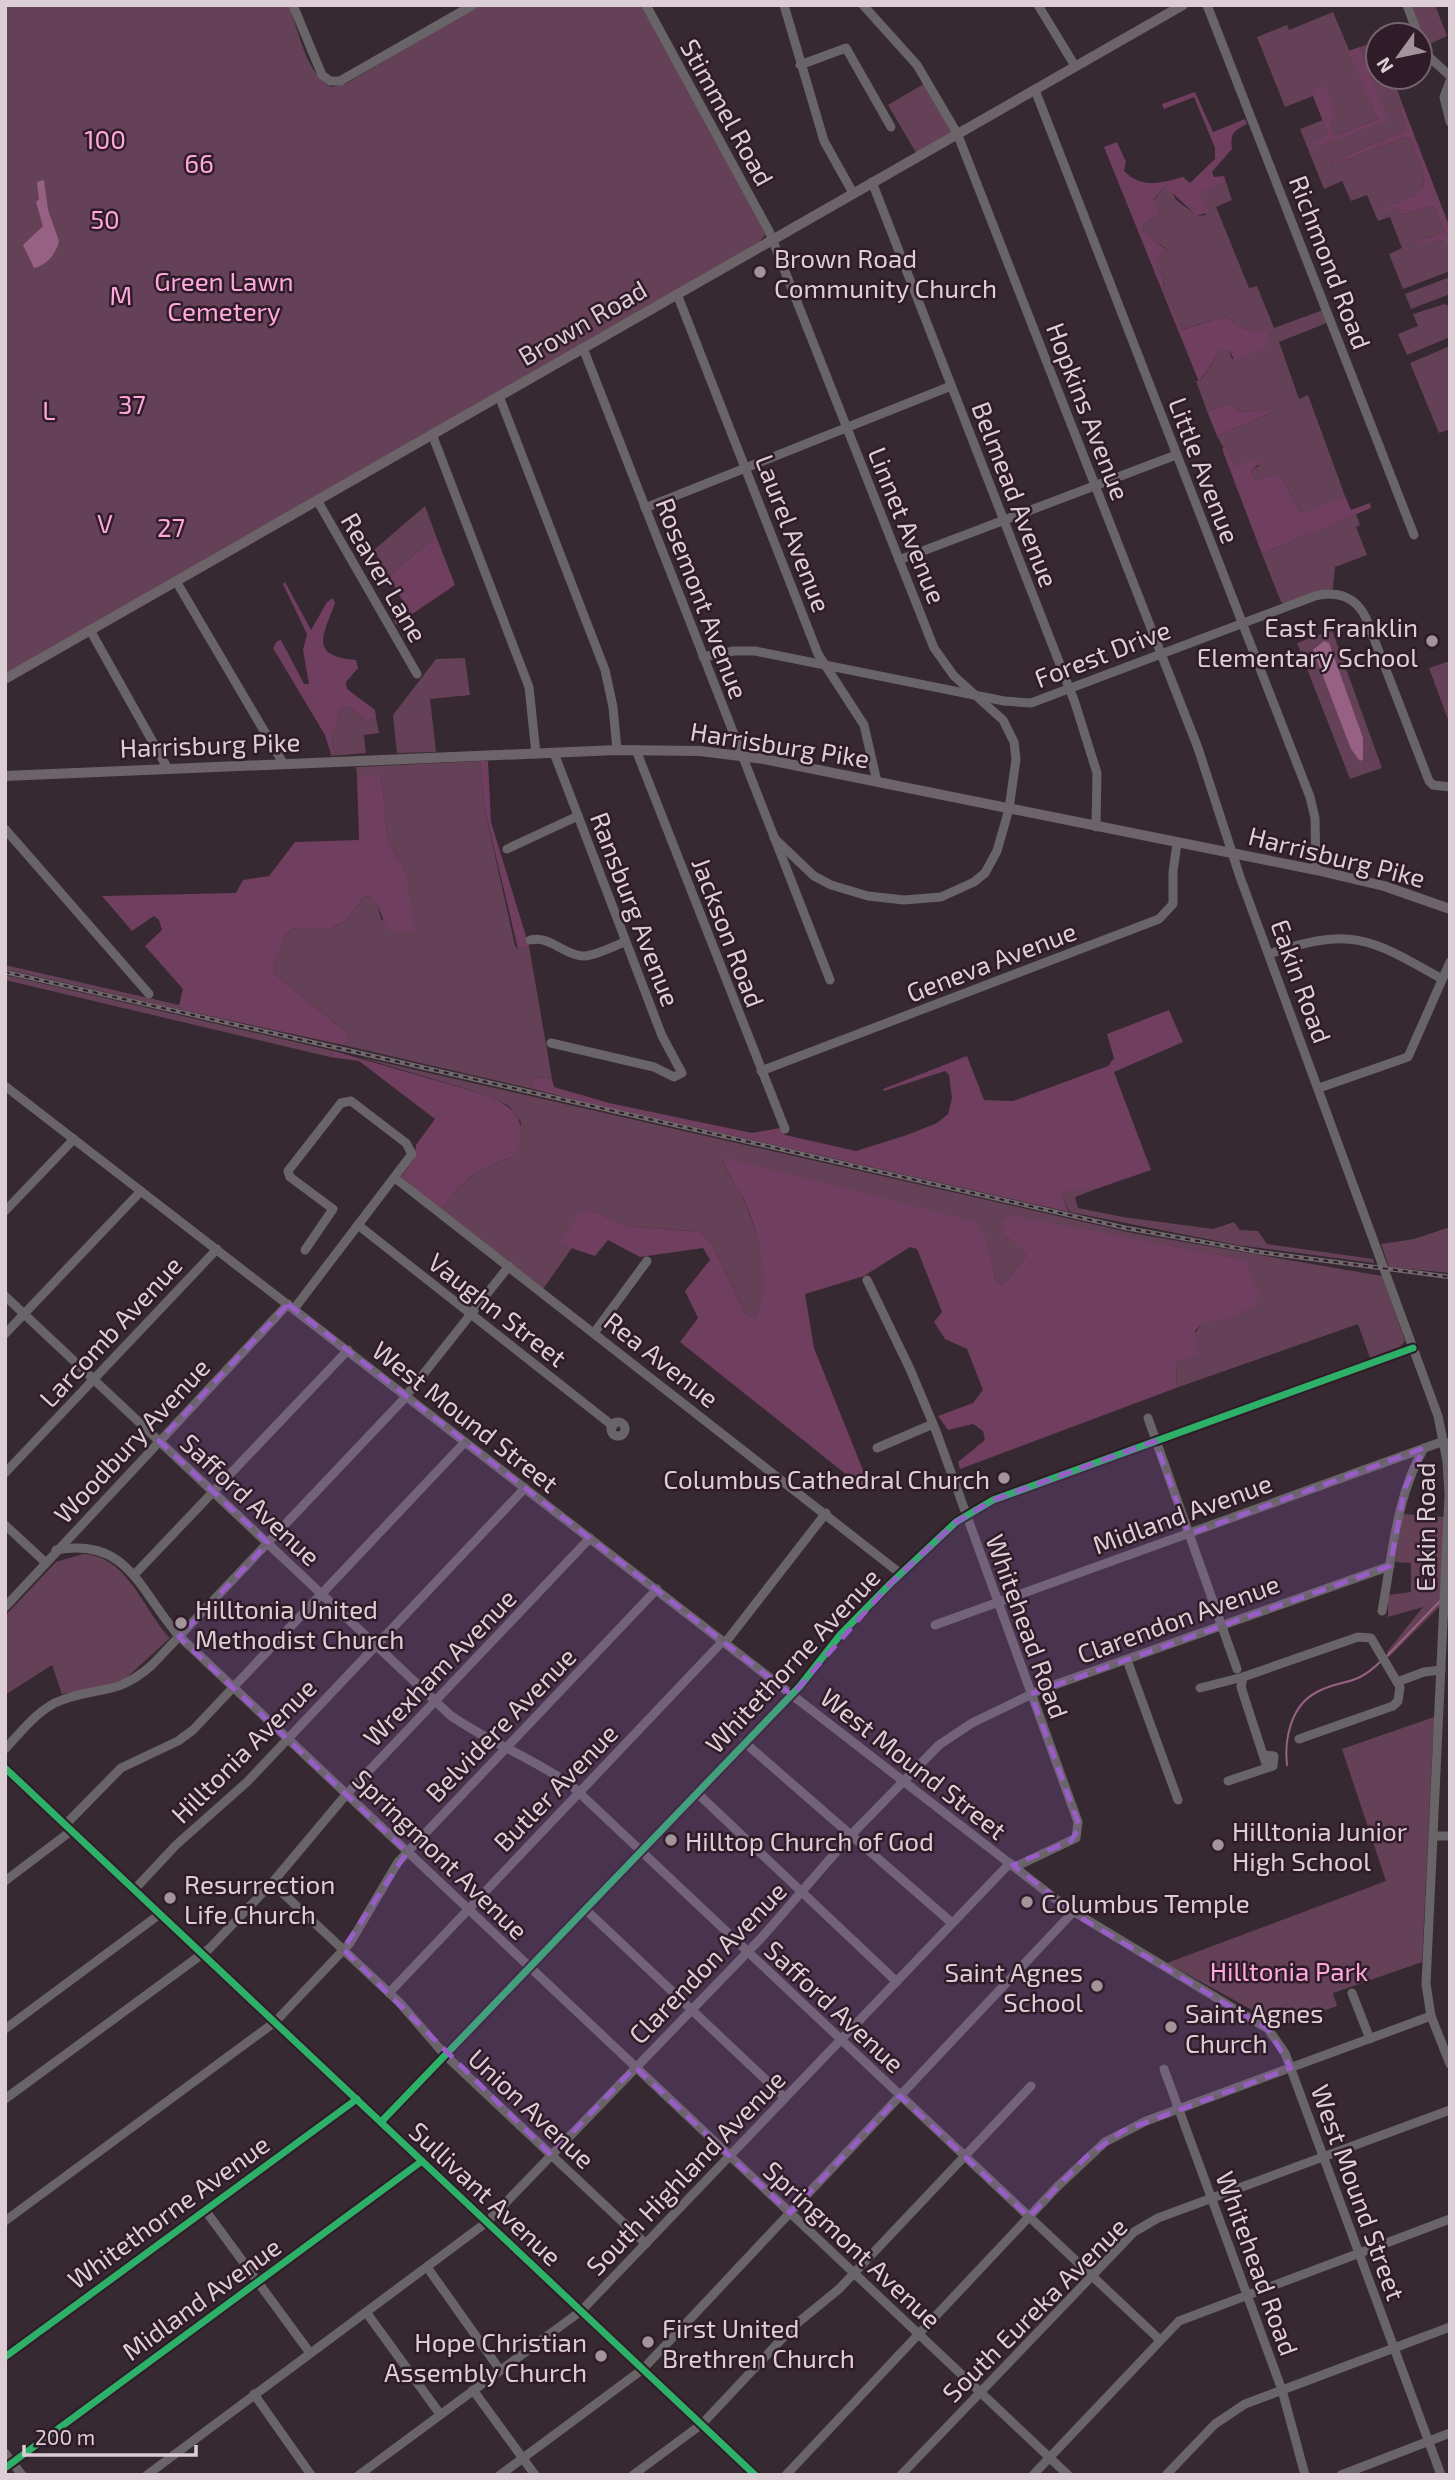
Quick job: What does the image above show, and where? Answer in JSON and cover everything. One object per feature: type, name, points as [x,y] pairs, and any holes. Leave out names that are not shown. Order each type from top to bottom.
[{"type":"main road","name":"Brown Road","points":[[5,679],[1183,5]]},
{"type":"main road","name":"Harrisburg Pike","points":[[5,776],[617,750],[742,755],[1316,870],[1384,886],[1450,909]]},
{"type":"main road","name":"Sullivant Avenue","points":[[5,1769],[755,2475]]},
{"type":"street","points":[[293,5],[322,75],[330,81],[340,81],[472,5]]},
{"type":"street","name":"Stimmel Road","points":[[646,5],[772,239]]},
{"type":"street","points":[[784,5],[824,141],[853,193]]},
{"type":"street","name":"Hopkins Avenue","points":[[863,5],[918,65],[957,133],[1198,748],[1233,855]]},
{"type":"street","points":[[1038,5],[1075,66]]},
{"type":"street","name":"Richmond Road","points":[[1207,5],[1414,535]]},
{"type":"street","points":[[800,65],[846,48],[891,127]]},
{"type":"street","points":[[1434,62],[1450,78],[1444,97],[1450,122]]},
{"type":"street","name":"Little Avenue","points":[[1035,90],[1310,797],[1315,818],[1316,870]]},
{"type":"street","name":"Belmead Avenue","points":[[872,182],[1070,691],[1097,773],[1096,827]]},
{"type":"street","name":"Linnet Avenue","points":[[772,239],[934,648],[954,676],[1003,720],[1014,742],[1016,759],[1009,809],[997,851],[985,873],[952,893],[931,898],[886,898],[831,885],[804,868],[774,838]]},
{"type":"street","name":"Laurel Avenue","points":[[677,294],[818,654],[863,725],[877,782]]},
{"type":"street","name":"Rosemont Avenue","points":[[583,348],[830,980]]},
{"type":"street","points":[[645,508],[846,425],[951,386]]},
{"type":"street","points":[[499,396],[605,670],[613,707],[617,750]]},
{"type":"street","points":[[432,434],[529,687],[537,754]]},
{"type":"street","points":[[899,560],[1176,455]]},
{"type":"street","name":"Reaver Lane","points":[[317,500],[417,674]]},
{"type":"street","points":[[176,581],[283,763]]},
{"type":"street","name":"Forest Drive","points":[[703,657],[734,650],[755,651],[1031,703],[1070,691],[1315,596],[1330,593],[1345,596],[1358,605],[1366,618],[1430,786],[1450,787]]},
{"type":"street","points":[[90,630],[168,769]]},
{"type":"street","name":"Jackson Road","points":[[636,750],[785,1129]]},
{"type":"street","name":"Ransburg Avenue","points":[[554,753],[669,1051],[682,1070],[680,1076],[674,1077],[654,1067]]},
{"type":"street","points":[[507,849],[578,816]]},
{"type":"street","points":[[5,829],[149,993]]},
{"type":"street","name":"Geneva Avenue","points":[[761,1071],[1159,919],[1173,904],[1177,843]]},
{"type":"street","name":"Eakin Road","points":[[1233,855],[1438,1416],[1444,1441],[1449,1495],[1426,1975],[1431,2016],[1450,2064]]},
{"type":"street","points":[[1269,954],[1306,941],[1350,937],[1385,947],[1442,979]]},
{"type":"street","points":[[530,940],[549,941],[571,954],[584,956],[625,942]]},
{"type":"street","points":[[1319,1088],[1408,1057],[1450,962]]},
{"type":"street","points":[[551,1043],[654,1067],[667,1060],[669,1051]]},
{"type":"street","name":"West Mound Street","points":[[7,1091],[217,1249],[1074,1912],[1268,2029],[1282,2046],[1291,2067],[1441,2475]]},
{"type":"street","name":"Woodbury Avenue","points":[[5,1607],[159,1441],[291,1307],[409,1159],[411,1149],[356,1103],[344,1101],[288,1173],[333,1209],[305,1250]]},
{"type":"street","points":[[5,1211],[74,1139]]},
{"type":"street","name":"Rea Avenue","points":[[394,1178],[901,1574]]},
{"type":"street","points":[[5,1334],[141,1191]]},
{"type":"street","name":"Vaughn Street","points":[[358,1225],[612,1426]]},
{"type":"street","name":"Larcomb Avenue","points":[[5,1473],[217,1249]]},
{"type":"street","points":[[594,1333],[647,1261]]},
{"type":"street","points":[[5,1749],[43,1710],[60,1700],[116,1689],[135,1680],[179,1637],[406,1396],[509,1266]]},
{"type":"street","name":"Whitehead Road","points":[[867,1280],[933,1424],[1078,1822],[1079,1833]]},
{"type":"street","name":"Safford Avenue","points":[[5,1296],[435,1702],[467,1727],[553,1772],[579,1793],[1159,2339]]},
{"type":"street","name":"Whitethorne Avenue","points":[[381,2122],[791,1694],[851,1622],[965,1516],[993,1500],[1413,1348]]},
{"type":"street","points":[[135,1574],[348,1350]]},
{"type":"street","points":[[1438,1416],[1450,1412]]},
{"type":"street","points":[[1148,1419],[1237,1668]]},
{"type":"street","points":[[877,1448],[933,1424]]},
{"type":"street","name":"Midland Avenue","points":[[935,1625],[1444,1441]]},
{"type":"street","points":[[5,1881],[68,1828],[121,1768],[178,1741],[234,1688],[465,1442]]},
{"type":"street","points":[[1382,1611],[1405,1488],[1412,1468],[1424,1448]]},
{"type":"street","name":"Hilltonia Avenue","points":[[134,1890],[288,1738],[525,1488]]},
{"type":"street","name":"Butler Avenue","points":[[389,1993],[724,1642],[826,1513]]},
{"type":"street","points":[[5,1525],[45,1562]]},
{"type":"street","name":"Wrexham Avenue","points":[[5,2099],[203,1955],[272,1883],[347,1794],[590,1538]]},
{"type":"street","name":"Springmont Avenue","points":[[56,1550],[91,1547],[107,1552],[135,1574],[179,1637],[1068,2475]]},
{"type":"street","name":"Clarendon Avenue","points":[[147,2475],[487,2222],[803,1892],[851,1835],[906,1782],[939,1745],[1031,1694],[1390,1566]]},
{"type":"street","name":"Belvidere Avenue","points":[[5,2221],[275,2022],[364,1924],[382,1885],[407,1852],[657,1590]]},
{"type":"street","points":[[1200,1688],[1243,1677],[1365,1636],[1371,1638],[1397,1682],[1400,1694],[1393,1706],[1299,1739]]},
{"type":"street","points":[[1127,1660],[1178,1800]]},
{"type":"street","points":[[1397,1682],[1428,1671],[1441,1670]]},
{"type":"street","points":[[1228,1781],[1267,1768],[1241,1687],[1243,1677]]},
{"type":"street","points":[[744,1742],[952,1923]]},
{"type":"street","points":[[696,1792],[897,1982]]},
{"type":"street","name":"South Highland Avenue","points":[[359,2475],[581,2311],[952,1923],[1012,1865],[1071,1841],[1079,1833]]},
{"type":"street","points":[[1433,1836],[1450,1836]]},
{"type":"street","name":"Union Avenue","points":[[272,1883],[389,1993],[445,2055],[646,2244]]},
{"type":"street","points":[[584,1909],[785,2098]]},
{"type":"street","points":[[500,2475],[643,2369],[1074,1912]]},
{"type":"street","points":[[5,2029],[160,1914]]},
{"type":"street","points":[[1352,1993],[1370,2039]]},
{"type":"street","points":[[786,2475],[1086,2157],[1105,2142],[1179,2109],[1431,2016]]},
{"type":"street","name":"Whitehead Road","points":[[1164,2069],[1282,2390],[1305,2475]]},
{"type":"street","points":[[633,2475],[702,2424],[795,2325],[853,2273],[1031,2087]]},
{"type":"street","name":"Whitethorne Avenue","points":[[5,2357],[357,2099]]},
{"type":"street","name":"South Eureka Avenue","points":[[901,2475],[1134,2232],[1158,2218],[1450,2109]]},
{"type":"street","name":"Midland Avenue","points":[[9,2465],[422,2161]]},
{"type":"street","points":[[205,2210],[310,2353]]},
{"type":"street","points":[[1033,2475],[1159,2339],[1179,2321],[1450,2219]]},
{"type":"street","points":[[427,2267],[500,2370]]},
{"type":"street","points":[[366,2312],[440,2414]]},
{"type":"street","points":[[1166,2475],[1220,2419],[1245,2404],[1450,2327]]},
{"type":"street","points":[[473,2390],[535,2475]]},
{"type":"street","points":[[254,2394],[311,2475]]},
{"type":"street","points":[[1341,2475],[1450,2434]]},
{"type":"street","points":[[5,2452],[9,2465],[22,2475]]},
{"type":"highlighted area","points":[[288,1304],[792,1695],[890,1584],[956,1522],[993,1500],[1155,1441],[1189,1534],[1424,1448],[1405,1488],[1390,1566],[1031,1694],[1080,1827],[1071,1841],[1013,1865],[1083,1919],[1268,2029],[1291,2068],[1123,2131],[1086,2157],[1029,2217],[900,2096],[790,2213],[635,2067],[551,2155],[343,1949],[407,1852],[179,1637],[268,1543],[159,1441]]},
{"type":"green space","name":"Green Lawn Cemetery","points":[[5,5],[289,5],[309,62],[322,81],[331,87],[347,83],[479,5],[642,5],[766,234],[759,242],[5,674]]},
{"type":"green space","points":[[1411,5],[1435,5],[1447,36],[1434,42],[1434,21],[1416,21]]},
{"type":"green space","points":[[1333,12],[1378,119],[1334,136],[1328,120],[1335,117],[1311,91],[1313,96],[1285,107],[1257,37],[1287,25],[1289,30]]},
{"type":"green space","points":[[927,82],[956,132],[918,156],[888,105]]},
{"type":"green space","points":[[1376,91],[1398,91],[1406,127],[1403,132],[1332,161],[1333,165],[1405,137],[1410,139],[1422,170],[1424,185],[1414,196],[1382,209],[1382,212],[1397,207],[1401,215],[1433,206],[1444,232],[1415,242],[1445,240],[1450,252],[1450,271],[1403,289],[1389,254],[1402,248],[1390,217],[1378,221],[1367,195],[1351,201],[1342,181],[1324,189],[1300,129],[1323,120],[1328,134],[1314,143],[1387,121]]},
{"type":"green space","points":[[1226,182],[1232,200],[1216,207],[1249,288],[1257,286],[1274,328],[1323,310],[1329,322],[1279,342],[1299,399],[1308,395],[1345,496],[1306,514],[1302,514],[1279,473],[1254,480],[1251,471],[1260,465],[1234,467],[1217,436],[1273,412],[1272,409],[1239,412],[1232,404],[1207,411],[1196,381],[1201,380],[1221,350],[1229,350],[1232,359],[1267,341],[1269,333],[1240,327],[1227,316],[1180,330],[1163,287],[1164,275],[1159,273],[1155,264],[1159,255],[1167,250],[1142,232],[1144,224],[1160,213],[1153,201],[1165,186],[1170,187],[1176,200],[1198,216],[1206,215],[1198,193]]},
{"type":"green space","points":[[1450,277],[1450,294],[1411,309],[1405,294]]},
{"type":"green space","points":[[1445,304],[1450,307],[1450,337],[1407,355],[1398,334],[1418,326],[1413,314]]},
{"type":"green space","points":[[1450,346],[1450,429],[1439,433],[1410,363]]},
{"type":"green space","points":[[425,506],[436,536],[389,576],[374,550]]},
{"type":"green space","points":[[1356,514],[1360,525],[1356,527],[1367,555],[1335,567],[1333,589],[1285,604],[1281,602],[1262,554]]},
{"type":"green space","points":[[1332,630],[1382,768],[1350,779],[1297,643]]},
{"type":"green space","points":[[465,658],[470,695],[430,699],[436,752],[397,753],[393,715],[436,659]]},
{"type":"green space","points":[[1450,661],[1450,725],[1429,668]]},
{"type":"green space","points":[[348,706],[366,721],[376,718],[379,733],[364,735],[366,753],[331,756],[330,751],[334,751],[332,738],[341,708]]},
{"type":"green space","points":[[480,761],[485,810],[515,946],[518,949],[529,946],[552,1079],[532,1076],[533,1089],[343,1045],[349,1040],[347,1033],[275,974],[273,968],[286,934],[295,928],[332,928],[346,920],[364,897],[370,896],[376,901],[382,921],[405,871],[388,840],[381,776],[357,775],[356,767]]},
{"type":"green space","points":[[5,965],[179,1005],[182,1010],[5,969]]},
{"type":"green space","points":[[5,975],[334,1051],[330,1057],[5,980]]},
{"type":"green space","points":[[359,1057],[1132,1233],[1382,1276],[1405,1341],[1400,1347],[1370,1358],[1358,1324],[1176,1388],[1177,1361],[1203,1321],[1224,1320],[1245,1260],[1127,1238],[1006,1238],[1022,1246],[1026,1256],[1003,1285],[996,1281],[987,1240],[723,1161],[746,1205],[759,1246],[763,1291],[755,1318],[746,1315],[711,1243],[701,1232],[626,1226],[588,1209],[560,1244],[572,1248],[543,1289],[442,1210],[457,1189],[473,1176],[491,1165],[515,1156],[521,1122],[509,1106],[490,1096]]},
{"type":"green space","points":[[1078,1188],[1096,1189],[1075,1197],[1078,1208],[1213,1229],[1234,1222],[1240,1230],[1258,1231],[1267,1244],[1373,1259],[1374,1263],[1237,1245],[1070,1212],[1062,1196],[1066,1191]]},
{"type":"green space","points":[[1450,1227],[1450,1273],[1389,1267],[1381,1244],[1414,1239]]},
{"type":"green space","points":[[1403,1514],[1444,1517],[1440,1606],[1389,1657],[1387,1652],[1423,1607],[1388,1617],[1388,1595],[1411,1592],[1411,1563],[1395,1562]]},
{"type":"green space","points":[[83,1554],[99,1557],[123,1574],[170,1638],[125,1679],[102,1687],[62,1694],[52,1665],[5,1695],[5,1616],[56,1562]]},
{"type":"green space","name":"Hilltonia Park","points":[[1434,1717],[1422,1962],[1333,1993],[1337,2006],[1281,2026],[1167,1963],[1386,1881],[1342,1749]]},
{"type":"shaded area","points":[[1360,47],[1364,58],[1364,87],[1348,51]]},
{"type":"shaded area","points":[[1325,86],[1336,117],[1329,120],[1334,136],[1378,119],[1366,91],[1377,91],[1388,121],[1315,147],[1313,143],[1328,134],[1311,91]]},
{"type":"shaded area","points":[[1195,92],[1213,132],[1245,119],[1247,124],[1234,134],[1232,149],[1212,172],[1214,177],[1224,176],[1226,182],[1199,193],[1209,212],[1197,216],[1165,186],[1153,200],[1160,213],[1144,224],[1142,232],[1167,250],[1159,255],[1156,264],[1159,273],[1164,275],[1163,287],[1181,330],[1227,316],[1240,327],[1269,332],[1267,347],[1235,361],[1229,350],[1221,350],[1199,382],[1104,147],[1117,142],[1126,162],[1124,171],[1138,180],[1152,183],[1183,177],[1190,183],[1215,159],[1215,148],[1194,97],[1164,109],[1162,104]]},
{"type":"shaded area","points":[[1403,106],[1450,228],[1450,252],[1444,240],[1417,244],[1415,242],[1444,232],[1433,206],[1401,215],[1397,207],[1382,213],[1381,209],[1414,196],[1424,185],[1422,170],[1410,139],[1405,137],[1333,165],[1332,161],[1403,132],[1406,127],[1400,110]]},
{"type":"shaded area","points":[[44,180],[48,210],[59,241],[50,258],[34,268],[23,245],[43,226],[36,202],[39,199],[37,182]]},
{"type":"shaded area","points":[[1232,404],[1239,412],[1273,409],[1273,412],[1217,436],[1207,411]]},
{"type":"shaded area","points":[[1226,447],[1234,467],[1256,459],[1261,462],[1251,471],[1254,480],[1279,473],[1302,514],[1345,496],[1351,510],[1370,503],[1371,508],[1262,554],[1222,449]]},
{"type":"shaded area","points":[[436,536],[455,585],[396,625],[394,621],[408,611],[389,576]]},
{"type":"shaded area","points":[[285,582],[311,630],[327,602],[333,598],[335,603],[323,642],[331,654],[356,660],[358,668],[346,682],[347,689],[375,710],[376,718],[366,721],[348,706],[341,708],[332,738],[334,751],[330,751],[325,735],[273,648],[277,641],[281,640],[304,684],[309,684],[303,650],[307,634],[283,584]]},
{"type":"shaded area","points":[[1324,641],[1329,643],[1363,738],[1363,759],[1360,761],[1351,749],[1313,650]]},
{"type":"shaded area","points":[[480,761],[488,761],[491,822],[529,946],[518,949],[485,810]]},
{"type":"shaded area","points":[[357,775],[381,775],[388,840],[405,871],[415,933],[390,931],[374,900],[370,896],[364,897],[346,920],[332,928],[295,928],[286,934],[273,968],[275,974],[347,1033],[349,1040],[343,1045],[182,1010],[179,1005],[183,989],[145,946],[162,930],[159,920],[154,916],[132,931],[102,896],[236,893],[243,880],[269,876],[295,842],[359,840]]},
{"type":"shaded area","points":[[1169,1010],[1183,1042],[1114,1072],[1151,1170],[1096,1189],[1066,1191],[1062,1196],[1069,1212],[533,1089],[532,1076],[552,1079],[554,1087],[609,1103],[752,1133],[780,1128],[785,1135],[856,1151],[937,1123],[948,1114],[952,1098],[949,1075],[945,1071],[884,1091],[883,1089],[967,1056],[984,1100],[1013,1101],[1108,1066],[1114,1058],[1107,1034]]},
{"type":"shaded area","points":[[334,1051],[490,1096],[509,1107],[521,1127],[515,1156],[491,1165],[473,1176],[457,1189],[442,1210],[401,1177],[414,1159],[416,1145],[435,1119],[359,1061],[330,1057]]},
{"type":"shaded area","points":[[727,1158],[977,1222],[987,1240],[996,1281],[1003,1285],[1026,1256],[1021,1248],[1002,1232],[1004,1220],[1015,1216],[1245,1260],[1259,1295],[1256,1305],[1224,1320],[1203,1322],[1195,1331],[1198,1355],[1177,1361],[1176,1388],[960,1469],[958,1462],[985,1440],[983,1431],[973,1424],[948,1430],[938,1416],[973,1403],[983,1390],[967,1349],[945,1339],[934,1322],[942,1312],[917,1249],[910,1247],[864,1276],[805,1294],[814,1348],[871,1490],[867,1491],[680,1342],[698,1318],[685,1291],[710,1260],[703,1248],[640,1257],[608,1240],[595,1256],[559,1244],[579,1213],[588,1209],[626,1226],[701,1232],[711,1243],[746,1315],[755,1318],[760,1306],[763,1277],[759,1246],[746,1204],[725,1166],[723,1160]]},
{"type":"waterway","points":[[1385,1658],[1440,1601]]},
{"type":"waterway","points":[[1287,1765],[1288,1734],[1301,1705],[1317,1692],[1356,1679],[1381,1661]]},
{"type":"railway","points":[[5,972],[1126,1228],[1259,1252],[1450,1277]]},
{"type":"cycle path","points":[[381,2122],[800,1686],[840,1635],[956,1522],[993,1500],[1413,1348]]},
{"type":"cycle path","points":[[5,1768],[755,2475]]},
{"type":"cycle path","points":[[5,2357],[357,2099]]},
{"type":"cycle path","points":[[5,2468],[422,2161]]},
{"type":"place","name":"Brown Road Community Church","points":[[760,272]]},
{"type":"place","name":"East Franklin Elementary School","points":[[1432,641]]},
{"type":"place","name":"Columbus Cathedral Church","points":[[1004,1478]]},
{"type":"place","name":"Hilltonia United Methodist Church","points":[[181,1623]]},
{"type":"place","name":"Hilltop Church of God","points":[[671,1840]]},
{"type":"place","name":"Hilltonia Junior High School","points":[[1218,1845]]},
{"type":"place","name":"Resurrection Life Church","points":[[170,1898]]},
{"type":"place","name":"Columbus Temple","points":[[1027,1902]]},
{"type":"place","name":"Saint Agnes School","points":[[1097,1986]]},
{"type":"place","name":"Saint Agnes Church","points":[[1171,2027]]},
{"type":"place","name":"First United Brethren Church","points":[[648,2342]]},
{"type":"place","name":"Hope Christian Assembly Church","points":[[601,2356]]},
{"type":"park label","name":"100","points":[[105,138]]},
{"type":"park label","name":"66","points":[[199,162]]},
{"type":"park label","name":"50","points":[[105,218]]},
{"type":"park label","name":"M","points":[[121,294]]},
{"type":"park label","name":"37","points":[[132,403]]},
{"type":"park label","name":"L","points":[[49,409]]},
{"type":"park label","name":"V","points":[[105,522]]},
{"type":"park label","name":"27","points":[[171,526]]}]
